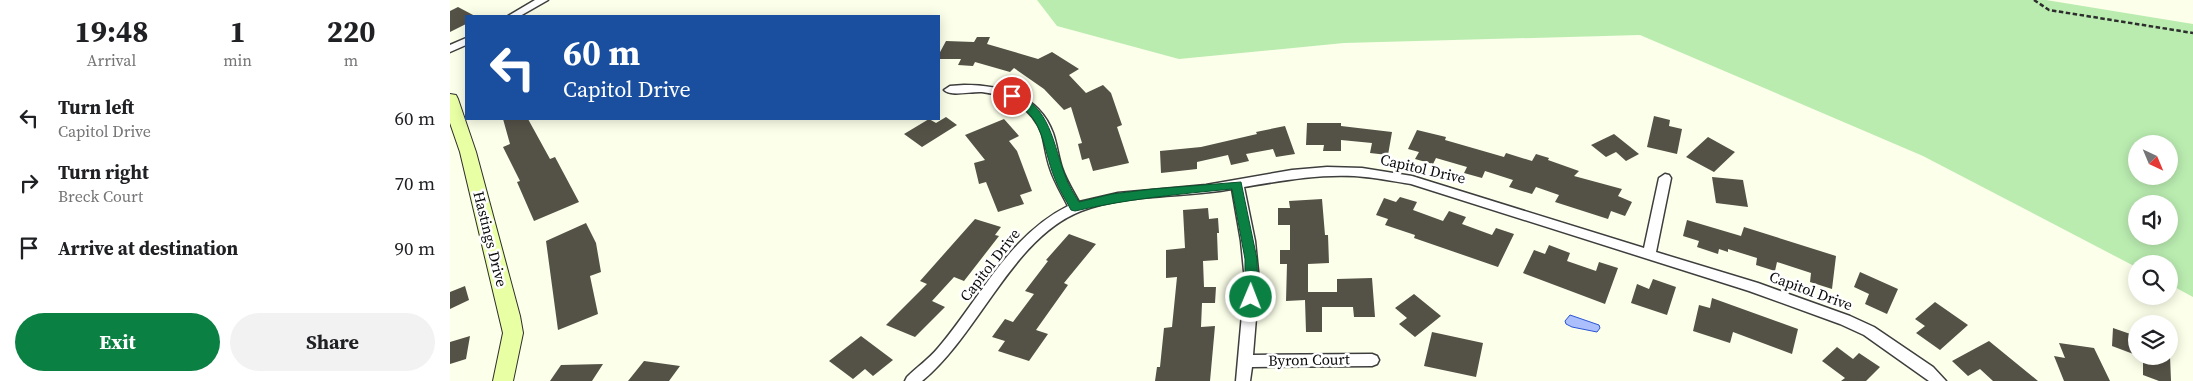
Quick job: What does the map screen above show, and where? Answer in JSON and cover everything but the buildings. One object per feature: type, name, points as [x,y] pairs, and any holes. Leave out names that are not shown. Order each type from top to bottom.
[{"type":"street","points":[[515,15],[543,0]]},
{"type":"street","points":[[450,48],[465,40]]},
{"type":"street","points":[[950,90],[987,87],[1002,91],[1022,101],[1038,114],[1047,132],[1060,179],[1075,207]]},
{"type":"street","name":"Hastings Drive","points":[[450,99],[468,152],[510,316],[512,333],[503,381]]},
{"type":"street","name":"Capitol Drive","points":[[912,381],[941,355],[1015,256],[1037,232],[1061,214],[1075,207],[1112,198],[1237,185],[1292,175],[1344,171],[1376,173],[1412,180],[1456,192],[1753,287],[1845,320],[1876,336],[1928,371],[1939,381]]},
{"type":"street","points":[[1648,254],[1665,178]]},
{"type":"street","points":[[1237,185],[1248,240],[1252,281],[1243,381]]},
{"type":"street","name":"Byron Court","points":[[1246,361],[1372,360]]},
{"type":"path","points":[[2034,0],[2049,10],[2193,33]]},
{"type":"green space","points":[[1037,0],[2046,0],[2193,24],[2193,297],[2178,289],[2178,255],[2128,255],[2128,263],[1923,156],[1640,35],[1344,43],[1179,59],[1057,26]]},
{"type":"water","points":[[1570,315],[1599,325],[1600,328],[1597,332],[1572,327],[1566,324],[1565,321]]},
{"type":"route","points":[[1012,96],[1022,101],[1038,114],[1047,132],[1060,179],[1075,207],[1112,198],[1237,185],[1251,259],[1251,297]]}]
